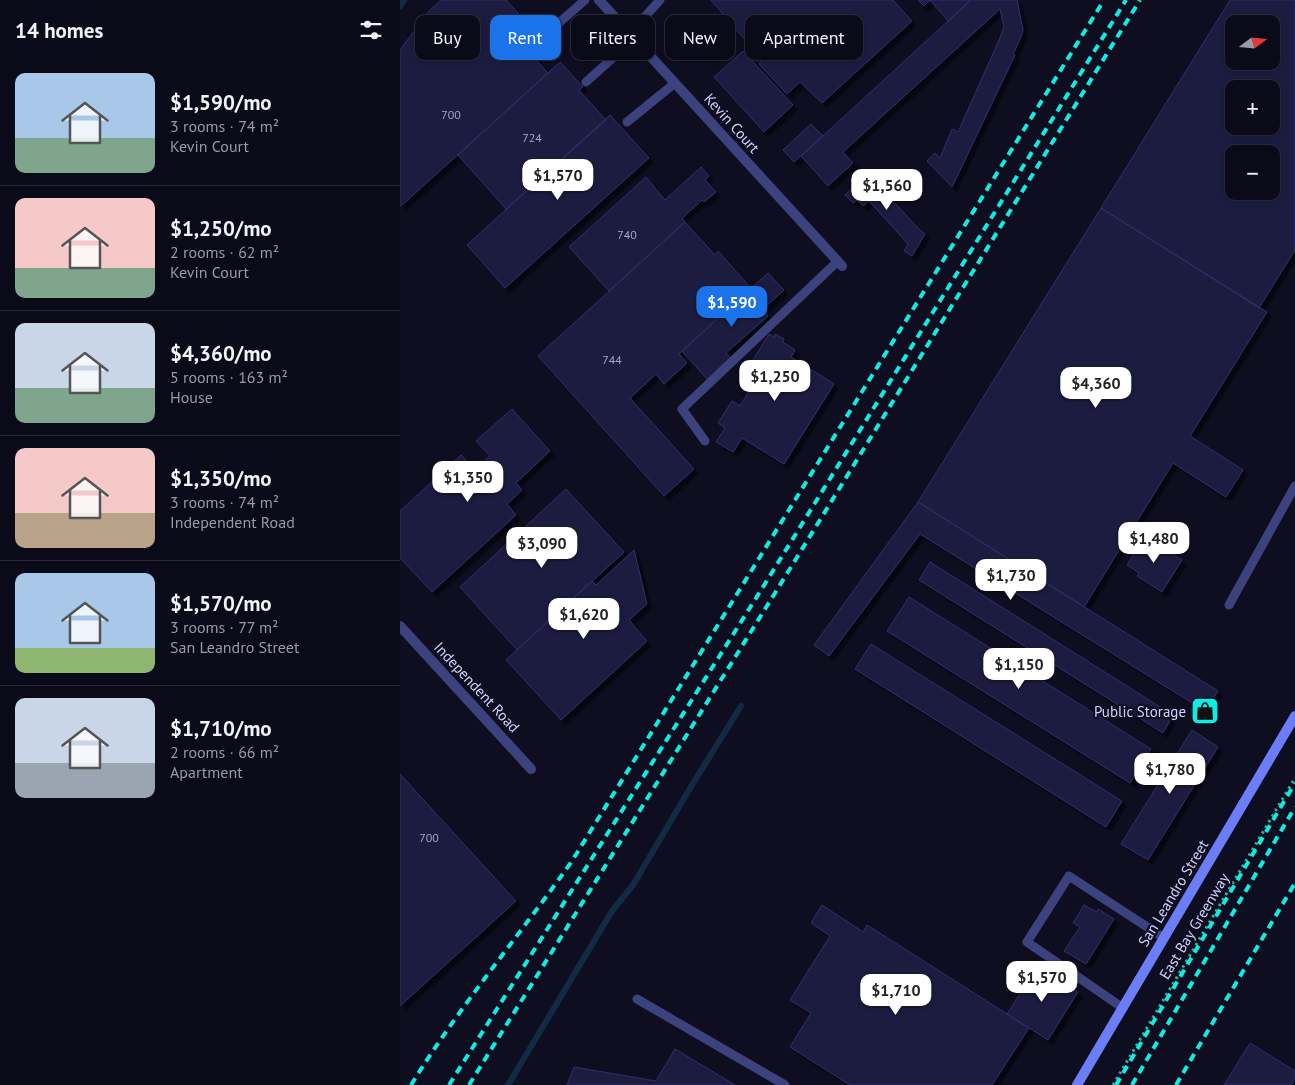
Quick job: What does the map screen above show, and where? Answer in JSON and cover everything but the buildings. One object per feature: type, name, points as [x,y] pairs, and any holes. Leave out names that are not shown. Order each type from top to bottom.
[{"type":"main road","name":"San Leandro Street","points":[[1077,1085],[1295,716]]},
{"type":"street","name":"Kevin Court","points":[[599,0],[613,15]]},
{"type":"street","name":"Kevin Court","points":[[654,60],[840,263]]},
{"type":"street","name":"Independent Road","points":[[400,626],[531,769]]},
{"type":"lane","points":[[561,21],[585,0]]},
{"type":"lane","points":[[648,15],[660,0]]},
{"type":"lane","points":[[586,82],[608,60]]},
{"type":"lane","points":[[627,122],[675,83]]},
{"type":"lane","points":[[705,441],[682,409],[840,263]]},
{"type":"lane","points":[[1229,605],[1295,486]]},
{"type":"lane","points":[[1123,1008],[1027,942],[1069,876],[1164,938]]},
{"type":"lane","points":[[638,999],[785,1085]]},
{"type":"path","name":"East Bay Greenway","points":[[1113,1085],[1295,778]]},
{"type":"waterway","points":[[400,6],[404,0]]},
{"type":"waterway","points":[[508,1085],[612,911],[633,885],[741,706]]},
{"type":"railway","points":[[411,1085],[469,1000],[572,861],[1104,0]]},
{"type":"railway","points":[[449,1085],[763,587],[1126,0]]},
{"type":"railway","points":[[469,1085],[1140,0]]},
{"type":"railway","points":[[1116,1085],[1295,783]]},
{"type":"railway","points":[[1132,1085],[1295,807]]},
{"type":"railway","points":[[1176,1085],[1295,883]]},
{"type":"place","name":"Public Storage","points":[[1205,711]]}]
